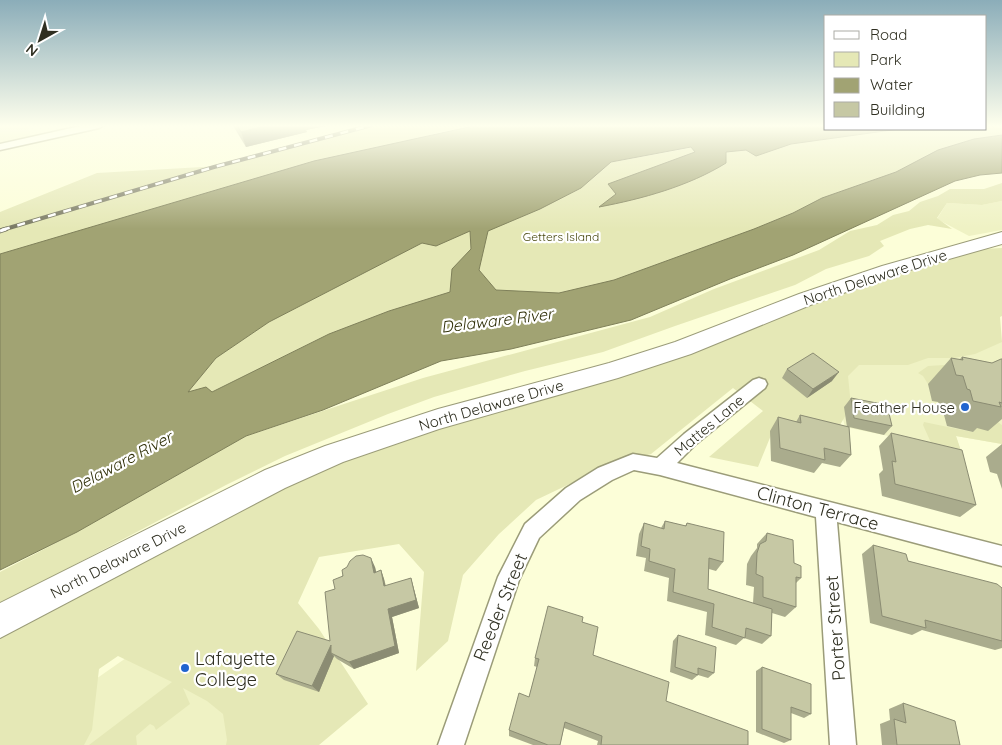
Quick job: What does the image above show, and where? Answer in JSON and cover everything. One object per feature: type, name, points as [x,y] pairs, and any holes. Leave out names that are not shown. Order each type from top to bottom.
[{"type":"main road","name":"North Delaware Drive","points":[[0,621],[275,479],[334,454],[438,419],[610,372],[683,348],[806,299],[888,270],[1002,238]]},
{"type":"street","name":"Mattes Lane","points":[[660,466],[690,439],[759,384]]},
{"type":"street","name":"Clinton Terrace","points":[[633,462],[660,466],[1002,556]]},
{"type":"street","name":"Reeder Street","points":[[451,745],[508,577],[532,531],[573,494],[604,474],[633,462]]},
{"type":"street","name":"Porter Street","points":[[826,511],[843,745]]},
{"type":"shaded area","points":[[1002,201],[1002,230],[969,236],[937,219],[947,203],[982,205]]},
{"type":"shaded area","points":[[1002,342],[1002,444],[956,436],[961,451],[845,427],[840,407],[849,359]]},
{"type":"shaded area","name":"Lafayette College","points":[[159,635],[193,654],[240,745],[58,745],[93,681]]},
{"type":"green space","points":[[243,160],[341,160],[0,254],[0,212],[97,173],[220,166]]},
{"type":"green space","name":"Getters Island","points":[[625,160],[919,160],[896,172],[822,198],[793,213],[754,229],[614,280],[597,292],[389,311],[329,334],[212,392],[187,393],[216,358],[269,322],[414,247],[536,176]]},
{"type":"green space","points":[[1002,183],[1002,201],[982,205],[947,203],[937,218],[952,229],[928,225],[910,229],[880,241],[884,246],[869,256],[826,269],[795,285],[603,352],[525,371],[434,397],[285,456],[0,604],[0,572],[77,532],[246,436],[423,378],[650,317],[714,289],[819,250],[850,231],[877,225],[893,215],[909,211],[920,202],[938,196],[950,189],[984,189]]},
{"type":"green space","points":[[1002,248],[1002,316],[1000,317],[1002,342],[975,354],[954,358],[928,358],[908,365],[859,365],[848,376],[851,406],[836,432],[776,423],[758,467],[709,457],[763,411],[733,388],[651,454],[599,470],[536,500],[499,534],[463,575],[448,641],[416,671],[424,572],[399,544],[319,557],[298,603],[319,629],[368,704],[319,745],[226,745],[223,714],[207,701],[183,688],[190,704],[156,730],[150,724],[136,736],[137,745],[89,745],[172,682],[118,656],[99,669],[92,730],[84,745],[0,745],[0,630],[307,473],[489,412],[594,385],[680,357],[834,296],[913,269],[982,249]]},
{"type":"green space","points":[[944,365],[949,385],[928,384],[923,376],[918,373],[928,366]]},
{"type":"green space","points":[[988,415],[1002,425],[1002,444],[956,436],[961,451],[932,445],[923,425],[924,422],[972,432]]},
{"type":"water","name":"Delaware River","points":[[320,160],[623,160],[611,162],[581,188],[540,209],[488,231],[479,270],[496,290],[559,293],[614,280],[754,229],[793,213],[822,198],[896,172],[919,160],[1002,160],[1002,173],[980,175],[955,181],[793,255],[631,320],[511,349],[441,361],[323,410],[246,436],[77,532],[0,570],[0,254]],"holes":[[[470,231],[471,249],[452,269],[450,292],[389,311],[329,334],[212,392],[206,387],[188,392],[216,358],[269,322],[422,243],[436,246]]]},
{"type":"water","points":[[674,160],[726,160],[726,163],[712,171],[665,191],[599,207],[616,194],[608,184]]},
{"type":"building","points":[[813,353],[839,372],[813,389],[787,369]]},
{"type":"building","points":[[962,357],[992,363],[1002,359],[1002,403],[999,402],[1001,407],[973,401],[963,376],[956,375],[951,358],[963,360]]},
{"type":"building","points":[[851,398],[887,405],[892,426],[854,418]]},
{"type":"building","points":[[800,415],[849,427],[851,455],[824,448],[825,460],[780,448],[778,417],[801,423]]},
{"type":"building","points":[[891,433],[962,450],[976,505],[895,484],[892,461],[896,462]]},
{"type":"building","points":[[665,521],[686,526],[687,523],[724,532],[723,562],[709,558],[708,589],[772,609],[771,636],[746,628],[745,638],[712,627],[714,604],[673,592],[675,569],[649,561],[650,549],[641,546],[644,523],[664,529]]},
{"type":"building","points":[[767,533],[793,540],[794,563],[801,566],[801,578],[796,577],[796,607],[763,597],[763,577],[756,574],[757,553],[760,544],[766,541]]},
{"type":"building","points":[[873,545],[906,554],[908,561],[997,584],[1002,588],[1002,641],[925,620],[926,628],[882,616]]},
{"type":"building","points":[[363,555],[371,558],[374,573],[381,570],[384,586],[411,578],[416,600],[388,609],[395,646],[349,662],[331,653],[331,645],[312,686],[276,674],[297,631],[330,641],[325,592],[335,589],[333,580],[343,576],[342,570],[356,556]]},
{"type":"building","points":[[548,606],[583,617],[582,622],[598,627],[593,655],[669,682],[666,701],[748,731],[748,745],[601,745],[602,736],[565,722],[560,745],[548,745],[509,730],[519,693],[529,697],[539,659],[535,658]]},
{"type":"building","points":[[678,635],[716,647],[714,673],[698,668],[698,675],[675,667]]},
{"type":"building","points":[[762,667],[811,684],[811,714],[791,707],[791,740],[762,729]]},
{"type":"building","points":[[903,703],[955,721],[960,745],[897,745],[894,719],[906,723]]},
{"type":"railway","points":[[2,230],[241,160]]},
{"type":"railway","points":[[0,231],[6,229]]},
{"type":"place","name":"Feather House","points":[[965,407]]},
{"type":"place","name":"Lafayette College","points":[[185,668]]}]
